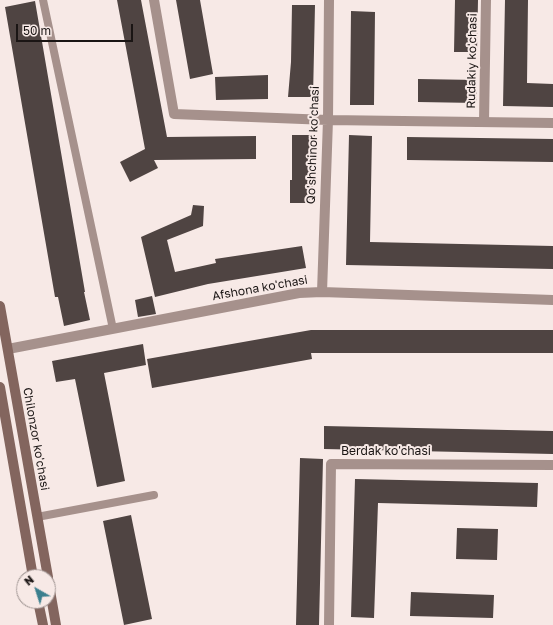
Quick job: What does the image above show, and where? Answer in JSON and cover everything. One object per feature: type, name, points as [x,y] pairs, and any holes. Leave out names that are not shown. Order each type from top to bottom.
[{"type":"main road","name":"Chilonzor ko'chasi","points":[[0,306],[4,350],[46,569]]},
{"type":"main road","points":[[0,388],[4,429],[31,569]]},
{"type":"main road","points":[[40,609],[43,625]]},
{"type":"main road","name":"Chilonzor ko'chasi","points":[[53,609],[56,625]]},
{"type":"street","points":[[154,0],[174,114],[328,120],[553,123]]},
{"type":"street","name":"Qo'shchinor ko'chasi","points":[[322,292],[328,120],[330,0]]},
{"type":"street","name":"Rudakiy ko'chasi","points":[[484,122],[486,0]]},
{"type":"street","name":"Afshona ko'chasi","points":[[4,350],[299,293],[322,292],[553,300]]},
{"type":"street","name":"Berdak ko'chasi","points":[[329,625],[331,464],[553,465]]},
{"type":"lane","points":[[43,0],[113,329]]},
{"type":"lane","points":[[37,517],[154,494]]},
{"type":"building","points":[[117,0],[141,0],[167,137],[256,136],[256,159],[154,160],[158,168],[130,182],[120,162],[145,149]]},
{"type":"building","points":[[176,0],[200,0],[213,74],[190,79]]},
{"type":"building","points":[[455,0],[478,0],[477,52],[454,52]]},
{"type":"building","points":[[505,0],[528,0],[527,83],[553,84],[553,107],[503,106]]},
{"type":"building","points":[[35,1],[90,320],[64,326],[58,297],[55,297],[5,7]]},
{"type":"building","points":[[292,5],[315,5],[313,97],[288,97],[291,62]]},
{"type":"building","points":[[351,11],[375,12],[374,105],[350,105]]},
{"type":"building","points":[[268,75],[268,99],[216,100],[215,77]]},
{"type":"building","points":[[418,79],[477,80],[477,103],[418,102]]},
{"type":"building","points":[[292,135],[315,135],[315,159],[313,159],[313,203],[290,203],[290,180],[292,180]]},
{"type":"building","points":[[349,135],[372,136],[370,242],[553,246],[553,269],[346,265]]},
{"type":"building","points":[[407,137],[553,139],[553,162],[407,160]]},
{"type":"building","points":[[193,205],[204,206],[203,226],[167,240],[175,272],[216,263],[215,259],[302,246],[306,268],[208,284],[155,297],[141,237],[191,215]]},
{"type":"building","points":[[152,296],[156,314],[138,317],[135,300]]},
{"type":"building","points":[[311,330],[553,330],[553,353],[311,353],[312,359],[152,388],[147,359]]},
{"type":"building","points":[[143,344],[146,365],[104,373],[125,481],[97,487],[75,379],[56,382],[52,361]]},
{"type":"building","points":[[324,426],[553,431],[553,454],[324,449]]},
{"type":"building","points":[[300,458],[323,459],[319,625],[296,625]]},
{"type":"building","points":[[355,479],[538,483],[537,507],[378,503],[374,618],[351,617]]},
{"type":"building","points":[[131,515],[152,619],[124,625],[103,521]]},
{"type":"building","points":[[457,528],[498,529],[497,560],[456,559]]},
{"type":"building","points":[[411,592],[494,595],[493,618],[410,616]]}]
